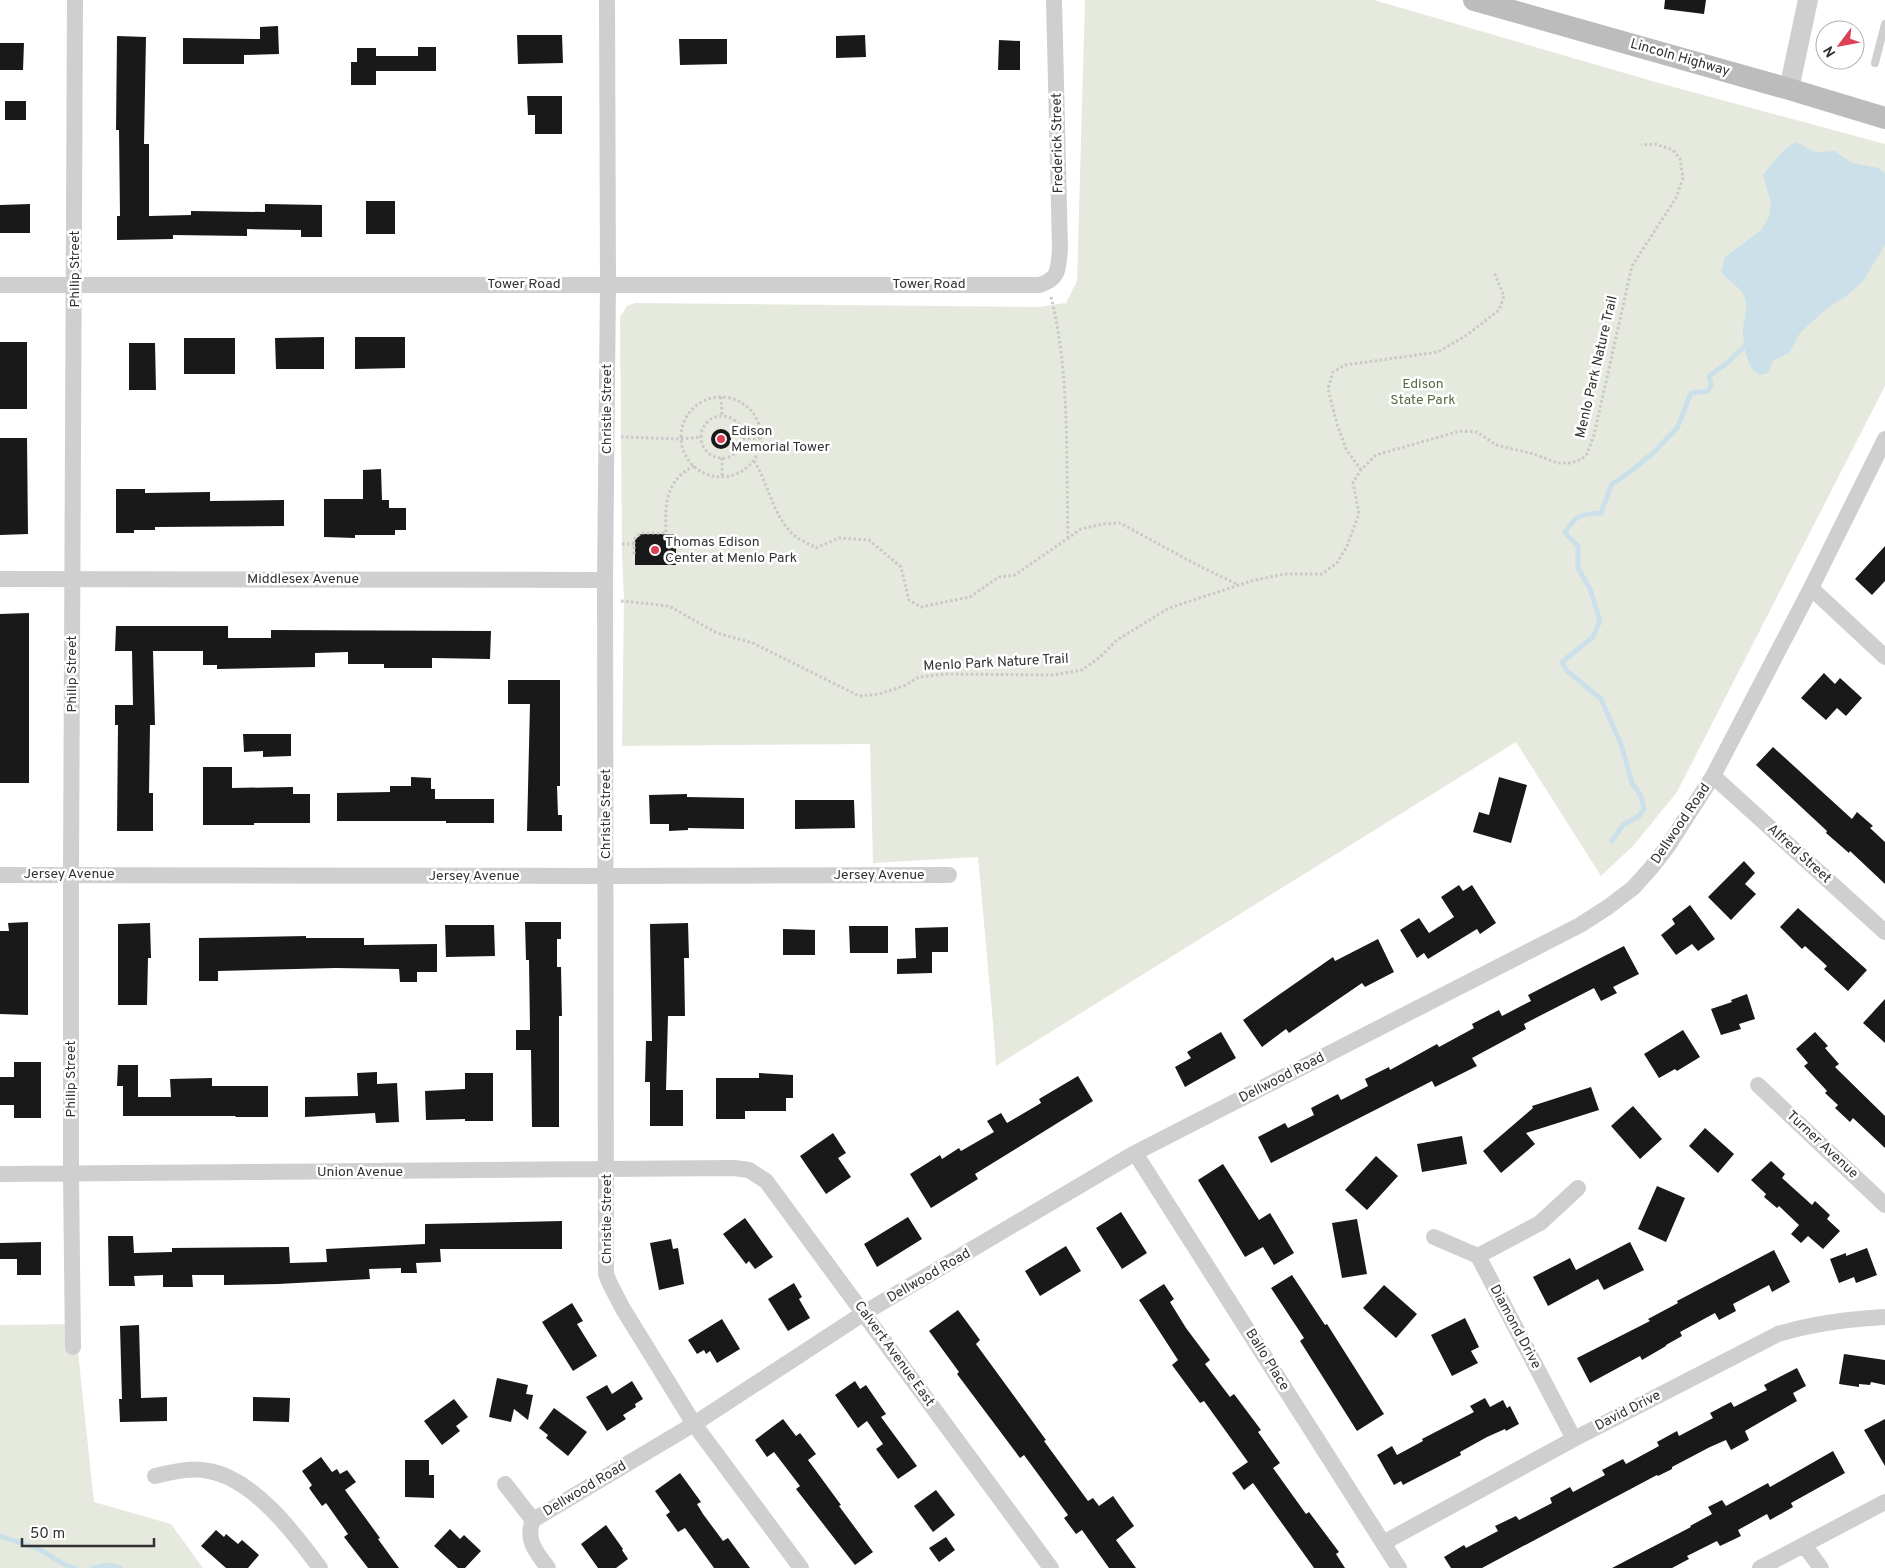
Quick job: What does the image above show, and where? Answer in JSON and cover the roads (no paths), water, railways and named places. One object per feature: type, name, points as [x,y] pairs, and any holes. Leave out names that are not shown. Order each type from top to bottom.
[{"type":"main road","name":"Lincoln Highway","points":[[1474,0],[1515,8],[1885,118]]},
{"type":"street","name":"Philip Street","points":[[74,1347],[71,1174],[71,874],[75,0]]},
{"type":"street","name":"Christie Street","points":[[607,0],[608,284],[605,580],[606,1274],[610,1284],[694,1424],[801,1568]]},
{"type":"street","name":"Frederick Street","points":[[1047,282],[1055,277],[1058,269],[1060,249],[1054,0]]},
{"type":"street","points":[[1789,89],[1808,0]]},
{"type":"street","name":"Tower Road","points":[[0,285],[1039,284],[1047,282]]},
{"type":"street","name":"Dellwood Road","points":[[504,1484],[533,1520],[694,1424],[864,1314],[1136,1153],[1580,925],[1608,908],[1633,888],[1651,868],[1668,846],[1713,776],[1811,588],[1885,439]]},
{"type":"street","name":"Middlesex Avenue","points":[[0,579],[605,580]]},
{"type":"street","points":[[1811,588],[1885,657]]},
{"type":"street","name":"Alfred Street","points":[[1713,776],[1885,932]]},
{"type":"street","name":"Jersey Avenue","points":[[0,874],[949,875]]},
{"type":"street","name":"Turner Avenue","points":[[1758,1085],[1885,1205]]},
{"type":"street","name":"Ballo Place","points":[[1136,1153],[1399,1568]]},
{"type":"street","name":"Union Avenue","points":[[0,1174],[720,1169]]},
{"type":"street","name":"Calvert Avenue East","points":[[720,1169],[749,1170],[766,1181],[1051,1568]]},
{"type":"street","points":[[1434,1237],[1478,1256],[1540,1223],[1578,1188]]},
{"type":"street","name":"Diamond Drive","points":[[1478,1256],[1574,1439]]},
{"type":"street","name":"David Drive","points":[[1383,1543],[1574,1439],[1778,1334],[1810,1325],[1840,1320],[1885,1317]]},
{"type":"street","points":[[155,1476],[180,1470],[209,1471],[238,1483],[279,1516],[320,1568]]},
{"type":"street","points":[[1760,1568],[1885,1502]]},
{"type":"street","points":[[533,1520],[530,1528],[530,1538],[534,1548],[548,1568]]},
{"type":"street","points":[[1804,1545],[1821,1568]]},
{"type":"lane","points":[[1875,63],[1885,24]]},
{"type":"water","points":[[1797,142],[1815,152],[1835,151],[1852,163],[1878,168],[1885,173],[1885,245],[1863,281],[1849,294],[1825,310],[1800,333],[1789,353],[1773,361],[1768,373],[1759,375],[1748,361],[1745,347],[1743,329],[1746,307],[1745,298],[1739,289],[1721,272],[1725,257],[1761,230],[1769,216],[1771,203],[1763,175],[1783,151]]},
{"type":"waterway","points":[[1612,841],[1623,825],[1639,816],[1644,809],[1641,796],[1632,783],[1621,744],[1601,699],[1566,670],[1562,662],[1593,637],[1600,621],[1590,589],[1578,568],[1578,546],[1565,533],[1572,522],[1579,517],[1601,513],[1612,484],[1653,453],[1677,428],[1691,393],[1708,391],[1711,385],[1709,376],[1726,364],[1745,346]]},
{"type":"waterway","points":[[0,1536],[39,1549],[67,1566],[75,1568]]},
{"type":"waterway","points":[[93,1568],[108,1565],[120,1568]]},
{"type":"place","name":"Edison Memorial Tower","points":[[721,439]]},
{"type":"place","name":"Thomas Edison Center at Menlo Park","points":[[655,550]]},
{"type":"park label","name":"Edison State Park","points":[[1423,392]]}]
